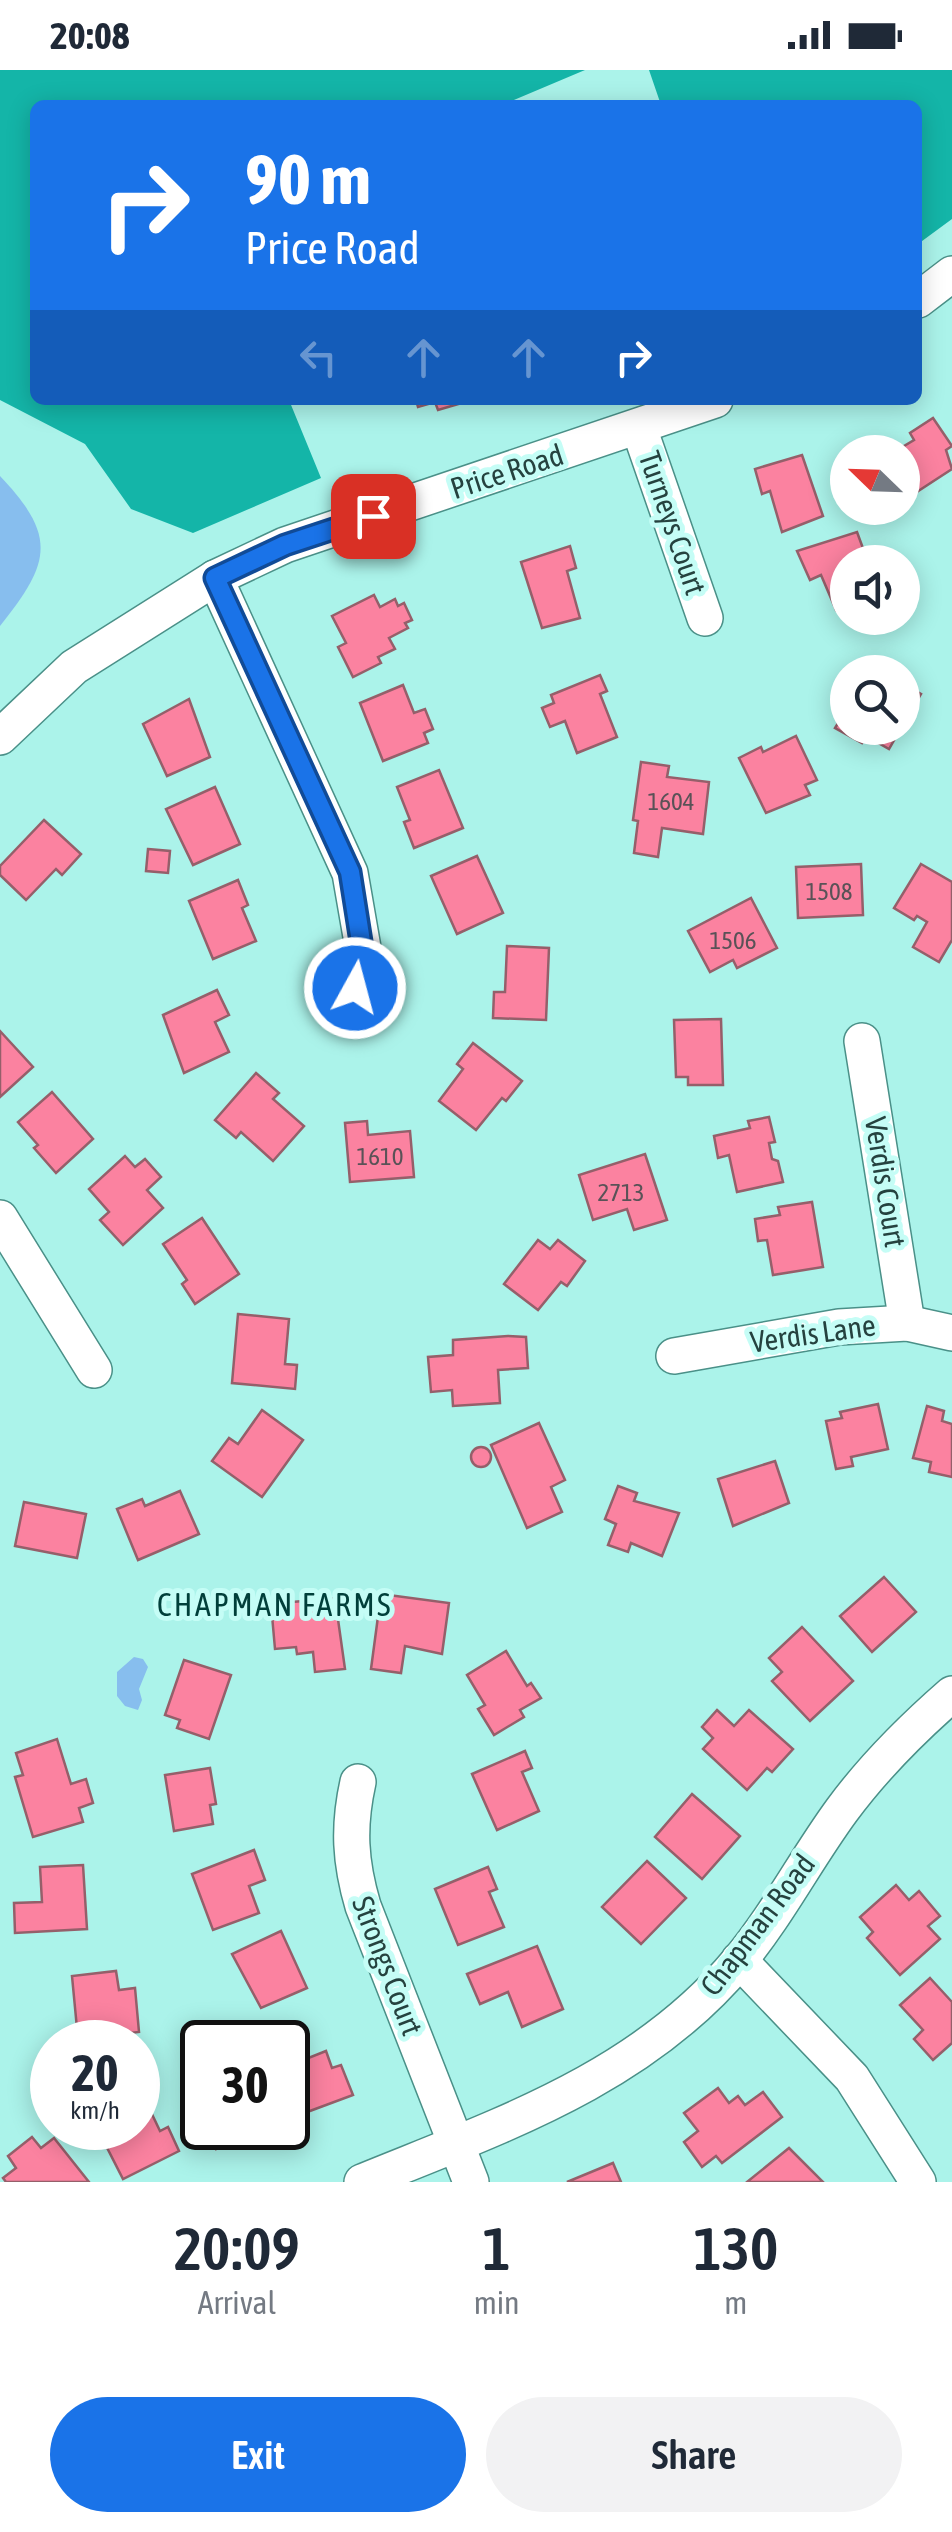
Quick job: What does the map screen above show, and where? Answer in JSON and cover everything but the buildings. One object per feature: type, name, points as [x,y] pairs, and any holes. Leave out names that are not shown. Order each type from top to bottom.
[{"type":"street","points":[[922,297],[952,274]]},
{"type":"street","name":"Price Road","points":[[0,738],[74,668],[215,578],[285,545],[701,405]]},
{"type":"street","name":"Turneys Court","points":[[639,428],[705,618]]},
{"type":"street","points":[[215,578],[350,872],[362,948],[355,988]]},
{"type":"street","name":"Verdis Court","points":[[862,1042],[907,1323]]},
{"type":"street","points":[[0,1218],[94,1370]]},
{"type":"street","name":"Verdis Lane","points":[[674,1356],[838,1327],[907,1323],[952,1333]]},
{"type":"street","name":"Chapman Road","points":[[362,2182],[559,2101],[653,2044],[739,1960],[842,1810],[887,1758],[952,1694]]},
{"type":"street","name":"Strongs Court","points":[[358,1782],[349,1819],[351,1867],[362,1906],[471,2182]]},
{"type":"street","points":[[739,1960],[852,2078],[918,2182]]},
{"type":"green space","points":[[0,70],[585,70],[514,100],[30,100],[30,405],[291,405],[321,478],[193,533],[131,509],[85,444],[0,400]]},
{"type":"green space","points":[[649,70],[952,70],[952,219],[922,241],[922,100],[659,100]]},
{"type":"water","points":[[0,476],[32,517],[41,551],[29,585],[0,626]]},
{"type":"water","points":[[134,1657],[143,1659],[148,1667],[139,1689],[142,1700],[138,1710],[125,1706],[117,1696],[117,1672]]},
{"type":"district","name":"CHAPMAN FARMS","points":[[275,1605]]},
{"type":"route","points":[[355,988],[362,948],[360,916],[350,872],[215,578],[285,545],[373,516]]}]
